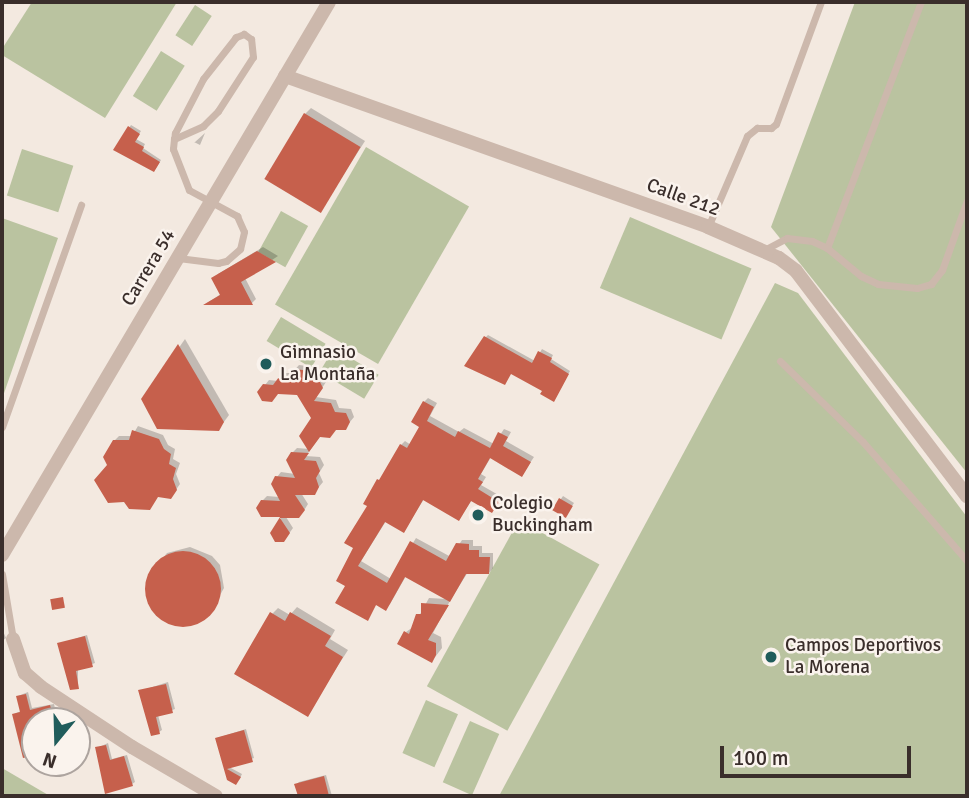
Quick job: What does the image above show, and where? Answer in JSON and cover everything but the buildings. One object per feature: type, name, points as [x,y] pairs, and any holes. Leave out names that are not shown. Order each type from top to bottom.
[{"type":"street","name":"Carrera 54","points":[[2,555],[329,2]]},
{"type":"street","name":"Calle 212","points":[[285,76],[708,227],[764,250],[796,271],[967,496]]},
{"type":"street","points":[[13,639],[25,673],[41,687],[132,747],[216,796]]},
{"type":"lane","points":[[708,227],[747,136],[757,128],[771,128],[776,124],[821,2]]},
{"type":"lane","points":[[827,248],[920,2]]},
{"type":"lane","points":[[174,139],[203,126],[218,111],[253,57],[251,39],[244,34],[229,44],[203,79],[174,139],[176,163],[190,190],[237,216],[244,232],[240,249],[226,261],[218,263],[178,257]]},
{"type":"lane","points":[[764,250],[787,238],[827,248],[862,276],[878,284],[917,288],[931,284],[942,270],[967,200]]},
{"type":"lane","points":[[2,427],[81,205]]},
{"type":"lane","points":[[780,360],[863,442],[967,561]]},
{"type":"lane","points":[[2,574],[13,639]]},
{"type":"green space","points":[[32,2],[177,2],[105,118],[2,55],[2,49]]},
{"type":"green space","points":[[855,2],[967,2],[967,473],[771,227]]},
{"type":"green space","points":[[195,5],[212,16],[192,46],[175,35]]},
{"type":"green space","points":[[161,51],[185,66],[157,111],[133,96]]},
{"type":"green space","points":[[366,147],[469,206],[378,364],[275,305]]},
{"type":"green space","points":[[22,149],[73,166],[58,212],[7,196]]},
{"type":"green space","points":[[281,211],[308,226],[285,267],[258,252]]},
{"type":"green space","points":[[630,217],[752,269],[721,339],[600,288]]},
{"type":"green space","points":[[2,218],[58,238],[2,399]]},
{"type":"green space","name":"Campos Deportivos La Morena","points":[[775,283],[798,293],[967,517],[967,796],[499,796]]},
{"type":"green space","points":[[281,317],[326,344],[311,368],[267,341]]},
{"type":"green space","points":[[334,348],[379,375],[364,399],[320,372]]},
{"type":"green space","points":[[519,520],[599,565],[507,731],[427,686]]},
{"type":"green space","points":[[426,700],[458,714],[434,767],[402,753]]},
{"type":"green space","points":[[470,721],[499,734],[472,795],[443,782]]},
{"type":"green space","points":[[2,768],[50,796],[2,796]]},
{"type":"place","name":"Gimnasio La Montaña","points":[[266,364]]},
{"type":"place","name":"Colegio Buckingham","points":[[478,515]]},
{"type":"place","name":"Campos Deportivos La Morena","points":[[771,657]]}]
